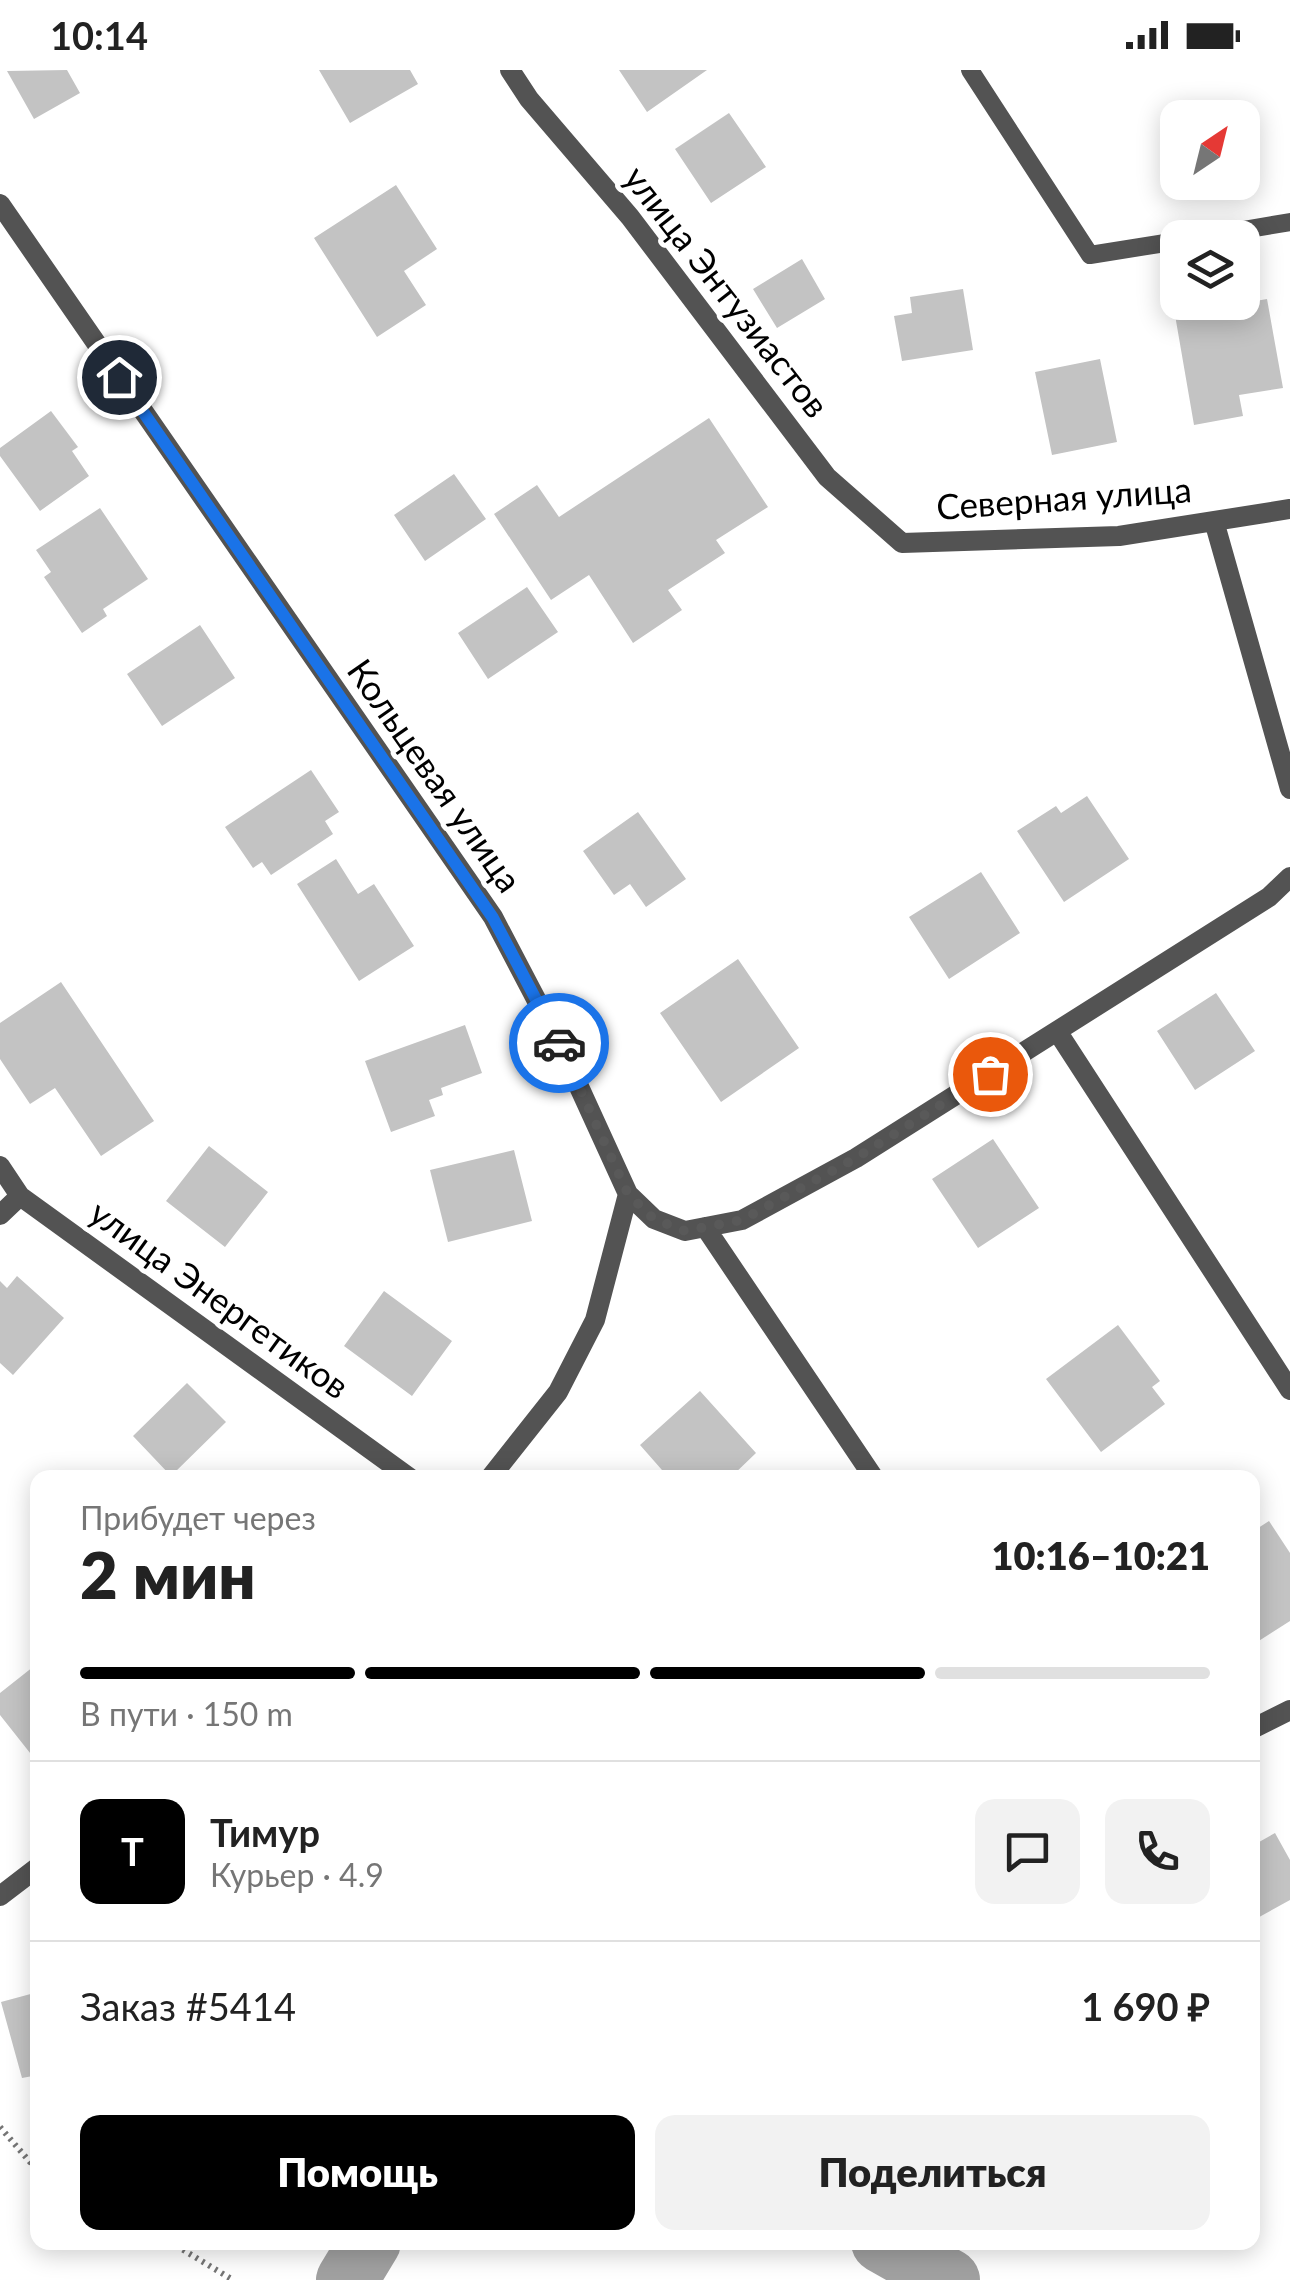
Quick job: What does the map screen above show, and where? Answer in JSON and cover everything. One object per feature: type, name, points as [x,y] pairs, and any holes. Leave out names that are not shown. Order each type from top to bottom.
[{"type":"street","name":"улица Энтузиастов","points":[[510,70],[630,217],[827,476],[902,543]]},
{"type":"street","name":"Кольцевая улица","points":[[3,216],[493,918],[559,1042],[628,1194]]},
{"type":"street","name":"Северная улица","points":[[902,543],[1118,536],[1290,509]]},
{"type":"street","points":[[1214,521],[1290,789]]},
{"type":"street","points":[[496,1470],[558,1392],[596,1320],[628,1194],[654,1219],[685,1231],[742,1220],[856,1158],[1269,897],[1290,876]]},
{"type":"street","points":[[1057,1031],[1290,1390]]},
{"type":"street","name":"улица Энергетиков","points":[[0,1166],[20,1196],[399,1470]]},
{"type":"street","points":[[0,1214],[20,1196]]},
{"type":"street","points":[[705,1227],[869,1470]]},
{"type":"street","points":[[1260,1725],[1290,1710]]},
{"type":"street","points":[[0,1896],[30,1873]]},
{"type":"lane","points":[[970,70],[1090,255],[1160,243]]},
{"type":"lane","points":[[1260,227],[1290,222]]},
{"type":"path","points":[[0,2126],[30,2162]]},
{"type":"path","points":[[183,2250],[232,2280]]},
{"type":"building","points":[[67,70],[80,93],[34,119],[7,71]]},
{"type":"building","points":[[319,70],[410,70],[418,84],[350,123]]},
{"type":"building","points":[[619,70],[707,70],[647,112]]},
{"type":"building","points":[[729,113],[766,167],[711,203],[675,149]]},
{"type":"building","points":[[396,185],[437,249],[404,271],[426,305],[377,337],[314,238]]},
{"type":"building","points":[[802,259],[825,299],[777,328],[753,289]]},
{"type":"building","points":[[963,289],[973,350],[902,361],[894,316],[912,313],[910,297]]},
{"type":"building","points":[[1267,299],[1283,388],[1239,395],[1243,416],[1194,425],[1176,320],[1260,320],[1260,300]]},
{"type":"building","points":[[1100,359],[1117,442],[1052,455],[1035,372]]},
{"type":"building","points":[[51,411],[78,447],[72,451],[89,476],[40,511],[0,456],[0,448]]},
{"type":"building","points":[[709,418],[768,507],[716,540],[725,553],[668,590],[682,610],[633,643],[589,575],[551,600],[494,514],[537,485],[559,517]]},
{"type":"building","points":[[454,474],[486,519],[425,561],[394,515]]},
{"type":"building","points":[[100,508],[148,579],[103,609],[107,616],[82,633],[44,577],[51,572],[36,550]]},
{"type":"building","points":[[527,587],[558,632],[488,679],[458,633]]},
{"type":"building","points":[[200,625],[235,678],[162,726],[127,674]]},
{"type":"building","points":[[311,770],[339,812],[325,821],[333,834],[271,875],[262,862],[253,868],[225,827]]},
{"type":"building","points":[[1087,796],[1129,859],[1064,902],[1017,831],[1056,806],[1061,813]]},
{"type":"building","points":[[638,812],[686,879],[646,907],[630,884],[614,895],[583,851]]},
{"type":"building","points":[[336,859],[358,894],[374,884],[414,946],[359,981],[297,884]]},
{"type":"building","points":[[981,872],[1020,933],[949,979],[909,917]]},
{"type":"building","points":[[738,959],[799,1048],[721,1102],[660,1013]]},
{"type":"building","points":[[61,982],[154,1121],[101,1156],[55,1088],[30,1104],[0,1059],[0,1023]]},
{"type":"building","points":[[1216,993],[1255,1051],[1195,1090],[1157,1031]]},
{"type":"building","points":[[465,1025],[482,1073],[441,1088],[443,1095],[429,1100],[435,1116],[391,1132],[365,1061]]},
{"type":"building","points":[[993,1139],[1039,1208],[978,1248],[932,1179]]},
{"type":"building","points":[[209,1146],[268,1192],[225,1247],[166,1201]]},
{"type":"building","points":[[514,1150],[532,1221],[448,1242],[430,1170]]},
{"type":"building","points":[[17,1276],[64,1318],[13,1375],[0,1363],[0,1281],[7,1288]]},
{"type":"building","points":[[384,1291],[452,1341],[412,1396],[344,1346]]},
{"type":"building","points":[[1118,1325],[1160,1381],[1152,1387],[1165,1404],[1101,1452],[1046,1379]]},
{"type":"building","points":[[187,1383],[226,1422],[177,1470],[165,1470],[133,1436]]},
{"type":"building","points":[[700,1391],[756,1453],[738,1470],[662,1470],[640,1445]]},
{"type":"building","points":[[1269,1521],[1290,1553],[1290,1621],[1260,1640],[1260,1527]]},
{"type":"building","points":[[30,1669],[30,1753],[0,1715],[0,1693]]},
{"type":"building","points":[[1275,1833],[1290,1860],[1290,1900],[1260,1917],[1260,1841]]},
{"type":"building","points":[[30,1994],[30,2076],[22,2078],[1,2002]]},
{"type":"waterway","points":[[347,2280],[365,2250]]},
{"type":"waterway","points":[[896,2250],[949,2280]]},
{"type":"way so far","points":[[559,1043],[628,1194],[654,1219],[685,1231],[742,1220],[856,1158],[990,1074]]},
{"type":"route","points":[[119,377],[493,918],[559,1043]]}]
